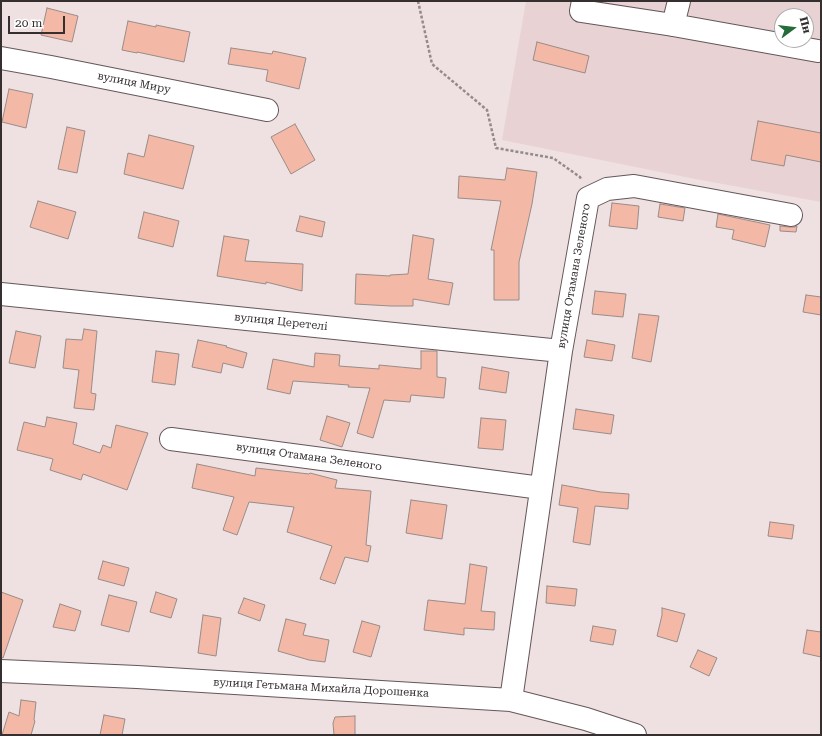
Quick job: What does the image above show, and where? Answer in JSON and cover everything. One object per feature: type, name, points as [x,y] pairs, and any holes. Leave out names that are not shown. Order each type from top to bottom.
[{"type":"street","points":[[583,1],[581,11],[820,46]]},
{"type":"street","points":[[673,25],[679,1]]},
{"type":"street","name":"вулиця Миру","points":[[1,58],[267,110]]},
{"type":"street","name":"вулиця Отамана Зеленого","points":[[511,700],[561,351],[588,198],[607,189],[634,186],[791,215]]},
{"type":"street","name":"вулиця Церетелі","points":[[1,294],[561,351]]},
{"type":"street","name":"вулиця Отамана Зеленого","points":[[171,439],[541,488]]},
{"type":"street","name":"вулиця Гетьмана Михайла Дорошенка","points":[[1,671],[137,677],[511,700],[582,727],[635,735]]},
{"type":"path","points":[[418,1],[432,64],[487,110],[496,148],[553,158],[580,177],[588,198]]},
{"type":"shaded area","points":[[526,1],[821,1],[821,202],[690,178],[502,140]]},
{"type":"building","points":[[47,8],[78,16],[72,42],[41,35]]},
{"type":"building","points":[[128,21],[190,32],[184,62],[122,50]]},
{"type":"building","points":[[537,42],[589,56],[585,73],[533,60]]},
{"type":"building","points":[[231,48],[272,54],[273,51],[306,58],[299,89],[266,81],[268,70],[228,64]]},
{"type":"building","points":[[9,89],[33,94],[26,128],[2,122]]},
{"type":"building","points":[[758,121],[821,133],[821,162],[786,155],[784,166],[751,160]]},
{"type":"building","points":[[295,124],[315,160],[291,174],[271,137]]},
{"type":"building","points":[[67,127],[85,131],[77,173],[58,169]]},
{"type":"building","points":[[149,135],[194,146],[183,189],[124,174],[128,153],[144,157]]},
{"type":"building","points":[[507,168],[537,172],[532,204],[519,262],[519,300],[494,300],[494,250],[491,250],[501,201],[458,198],[459,176],[505,180]]},
{"type":"building","points":[[38,201],[76,212],[68,239],[30,227]]},
{"type":"building","points":[[612,203],[639,206],[637,229],[609,226]]},
{"type":"building","points":[[660,204],[685,208],[683,221],[658,217]]},
{"type":"building","points":[[144,212],[179,221],[173,247],[138,238]]},
{"type":"building","points":[[718,214],[770,225],[765,247],[732,239],[734,230],[716,227]]},
{"type":"building","points":[[300,216],[325,222],[322,237],[296,231]]},
{"type":"building","points":[[780,226],[797,226],[796,232],[780,231]]},
{"type":"building","points":[[413,235],[434,239],[428,279],[453,283],[449,305],[413,299],[413,306],[355,304],[356,274],[390,276],[408,274]]},
{"type":"building","points":[[224,236],[249,240],[245,261],[303,264],[302,291],[266,282],[266,284],[217,276]]},
{"type":"building","points":[[595,291],[626,294],[623,317],[592,314]]},
{"type":"building","points":[[806,295],[821,297],[821,315],[803,312]]},
{"type":"building","points":[[639,314],[659,316],[651,362],[632,358]]},
{"type":"building","points":[[84,329],[97,331],[91,393],[96,394],[94,410],[74,408],[79,370],[63,368],[66,339],[82,340]]},
{"type":"building","points":[[16,331],[41,336],[35,368],[9,363]]},
{"type":"building","points":[[198,340],[227,346],[226,347],[247,353],[243,368],[223,363],[221,373],[192,367]]},
{"type":"building","points":[[587,340],[615,345],[612,361],[584,357]]},
{"type":"building","points":[[156,351],[179,354],[175,385],[152,382]]},
{"type":"building","points":[[421,351],[437,351],[437,377],[446,378],[444,398],[411,395],[410,402],[384,400],[373,438],[357,433],[370,388],[293,381],[290,394],[267,389],[273,359],[314,367],[315,353],[340,355],[339,366],[379,369],[379,365],[421,369]]},
{"type":"building","points":[[482,367],[509,372],[506,393],[479,389]]},
{"type":"building","points":[[576,409],[614,415],[611,434],[573,429]]},
{"type":"building","points":[[327,416],[350,423],[342,447],[320,440]]},
{"type":"building","points":[[47,417],[77,423],[73,444],[100,453],[103,445],[111,448],[116,425],[148,433],[127,490],[83,474],[81,480],[50,470],[53,459],[17,450],[24,422],[45,427]]},
{"type":"building","points":[[481,418],[506,420],[503,450],[478,448]]},
{"type":"building","points":[[197,464],[255,476],[256,468],[310,473],[337,480],[335,488],[371,491],[366,545],[371,546],[368,562],[345,557],[335,584],[320,579],[332,546],[287,532],[294,507],[249,502],[237,535],[223,530],[234,497],[192,488]]},
{"type":"building","points":[[562,485],[601,492],[629,494],[628,509],[595,506],[590,545],[573,542],[578,508],[559,505]]},
{"type":"building","points":[[411,500],[447,505],[442,539],[406,533]]},
{"type":"building","points":[[770,522],[794,525],[792,539],[768,536]]},
{"type":"building","points":[[103,561],[129,568],[124,586],[98,579]]},
{"type":"building","points":[[470,564],[487,567],[481,611],[495,612],[494,630],[464,628],[464,635],[424,630],[428,600],[465,604]]},
{"type":"building","points":[[547,586],[577,589],[575,606],[546,603]]},
{"type":"building","points":[[1,592],[23,600],[3,658],[1,657]]},
{"type":"building","points":[[156,592],[177,599],[171,618],[150,612]]},
{"type":"building","points":[[109,595],[137,602],[129,632],[101,625]]},
{"type":"building","points":[[244,598],[265,605],[260,621],[238,613]]},
{"type":"building","points":[[60,604],[81,611],[75,631],[53,627]]},
{"type":"building","points":[[662,608],[685,614],[677,642],[657,636],[662,615]]},
{"type":"building","points":[[203,615],[221,618],[216,656],[198,653]]},
{"type":"building","points":[[286,619],[306,624],[303,635],[329,640],[325,662],[309,660],[278,651]]},
{"type":"building","points":[[362,621],[380,626],[371,657],[353,652]]},
{"type":"building","points":[[593,626],[616,630],[613,645],[590,641]]},
{"type":"building","points":[[807,630],[821,632],[821,657],[803,653]]},
{"type":"building","points":[[698,650],[717,658],[709,676],[690,667]]},
{"type":"building","points":[[21,700],[36,702],[35,721],[31,735],[2,735],[9,712],[19,716]]},
{"type":"building","points":[[104,715],[125,719],[122,735],[100,735]]},
{"type":"building","points":[[355,716],[355,735],[334,735],[333,723],[335,717]]}]
